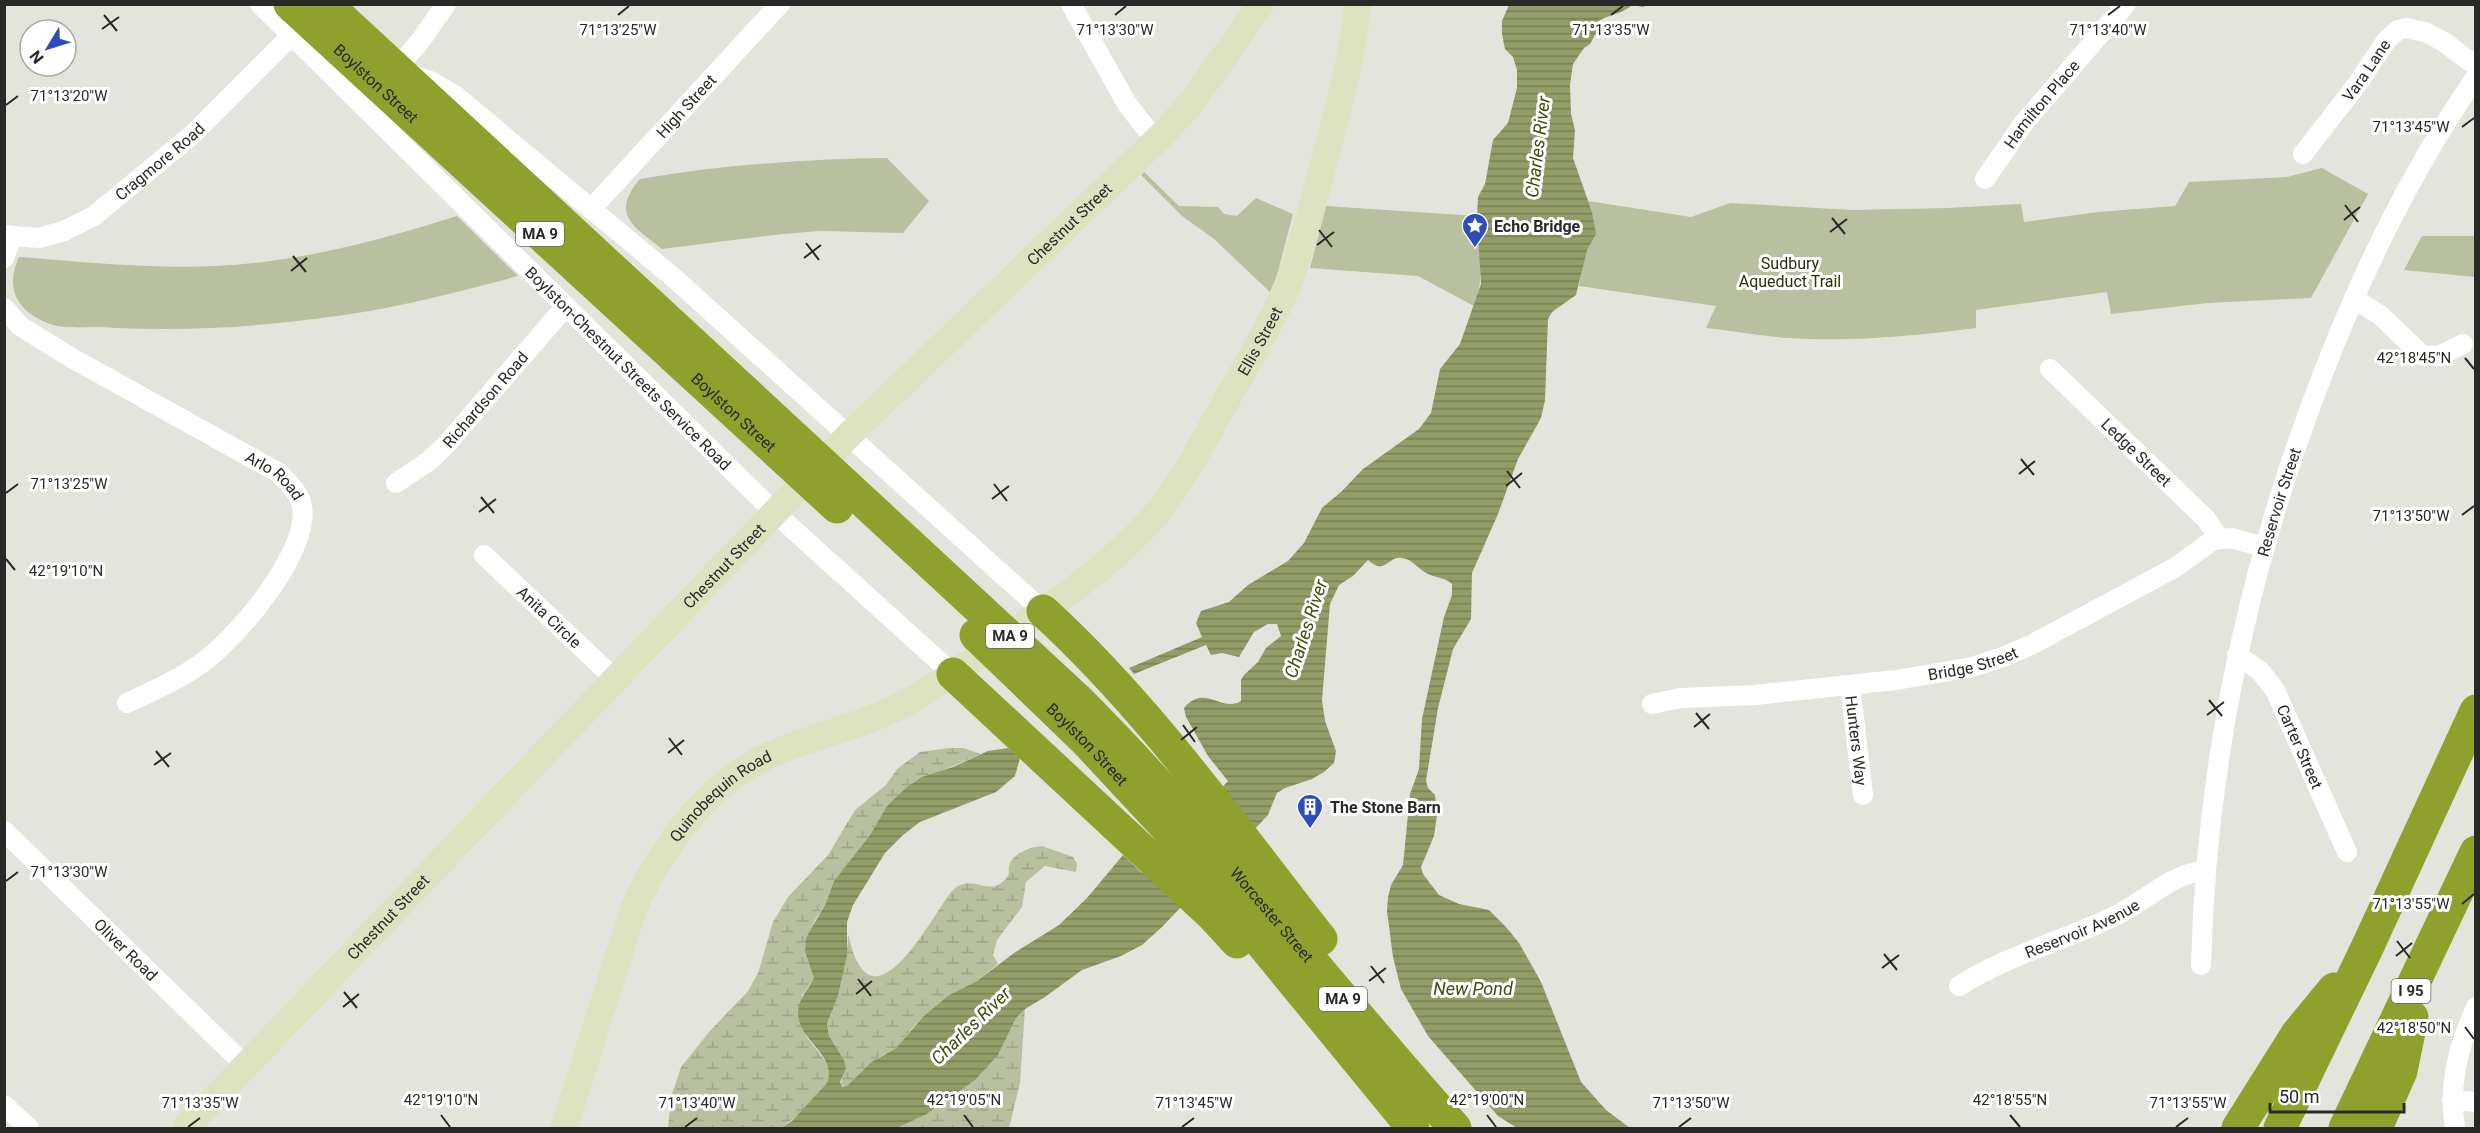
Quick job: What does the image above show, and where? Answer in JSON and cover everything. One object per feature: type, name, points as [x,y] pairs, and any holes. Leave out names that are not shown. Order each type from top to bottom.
[{"type":"highway","name":"Boylston Street","points":[[290,4],[796,455],[1040,680],[1185,809]]},
{"type":"highway","name":"Boylston Street","points":[[326,4],[796,455]]},
{"type":"highway","points":[[1043,611],[1136,707],[1185,809]]},
{"type":"highway","points":[[953,674],[1144,852],[1225,877],[1362,995],[1433,1103],[1455,1128]]},
{"type":"highway","points":[[2280,1128],[2367,948],[2475,711]]},
{"type":"highway","name":"Worcester Street","points":[[1185,809],[1225,877],[1413,1128]]},
{"type":"highway","name":"I 95","points":[[2345,1128],[2475,852]]},
{"type":"highway","points":[[1225,877],[1248,955],[1392,1128]]},
{"type":"highway","points":[[2238,1128],[2297,1034],[2367,948]]},
{"type":"highway","points":[[2376,1128],[2401,1071],[2421,969]]},
{"type":"main road","name":"Chestnut Street","points":[[186,1128],[848,436],[1156,141],[1195,98],[1261,4]]},
{"type":"main road","name":"Ellis Street","points":[[1043,611],[1120,552],[1159,510],[1191,462],[1268,326],[1293,271],[1314,198],[1349,58],[1358,4]]},
{"type":"main road","name":"Quinobequin Road","points":[[564,1128],[633,910],[654,870],[694,814],[733,777],[762,759],[882,715],[912,700],[1043,611]]},
{"type":"street","name":"Boylston-Chestnut Streets Service Road","points":[[260,4],[290,37],[774,512],[953,674]]},
{"type":"street","points":[[446,4],[421,40],[396,69],[430,81],[456,96],[591,209],[694,296],[1043,611]]},
{"type":"street","name":"High Street","points":[[591,209],[780,4]]},
{"type":"street","points":[[1071,4],[1127,104],[1156,141]]},
{"type":"street","name":"Hamilton Place","points":[[1985,179],[2023,124],[2126,4]]},
{"type":"street","name":"Vara Lane","points":[[2302,154],[2358,83],[2386,41],[2398,30],[2406,28],[2425,32],[2444,42],[2475,66]]},
{"type":"street","name":"Cragmore Road","points":[[8,236],[39,238],[64,231],[94,216],[193,134],[290,37]]},
{"type":"street","name":"Reservoir Street","points":[[2201,965],[2205,871],[2218,752],[2237,655],[2275,508],[2302,428],[2354,299],[2406,191],[2445,123],[2475,77]]},
{"type":"street","points":[[4,258],[8,236]]},
{"type":"street","points":[[2354,299],[2379,315],[2422,355],[2439,356],[2463,344]]},
{"type":"street","name":"Richardson Road","points":[[396,483],[445,446],[566,306]]},
{"type":"street","name":"Arlo Road","points":[[4,308],[20,326],[70,357],[279,473],[295,489],[302,503],[302,518],[297,540],[284,569],[254,611],[225,644],[197,667],[126,703]]},
{"type":"street","name":"Ledge Street","points":[[2050,369],[2206,519],[2219,538]]},
{"type":"street","points":[[2219,538],[2231,538],[2264,548]]},
{"type":"street","name":"Bridge Street","points":[[1652,704],[1681,698],[1755,695],[1943,673],[2003,657],[2031,645],[2176,567],[2219,538]]},
{"type":"street","name":"Anita Circle","points":[[484,555],[615,679]]},
{"type":"street","name":"Carter Street","points":[[2237,655],[2260,671],[2280,700],[2347,852]]},
{"type":"street","name":"Hunters Way","points":[[1850,685],[1863,795]]},
{"type":"street","name":"Oliver Road","points":[[4,831],[246,1066]]},
{"type":"street","name":"Reservoir Avenue","points":[[1959,986],[2008,959],[2126,911],[2184,875],[2205,871]]},
{"type":"street","points":[[2455,1128],[2452,1100],[2457,1055],[2475,1007]]},
{"type":"street","points":[[2452,1100],[2475,1102]]},
{"type":"street","points":[[4,1105],[28,1128]]},
{"type":"green space","points":[[887,158],[929,201],[903,233],[820,231],[662,249],[634,226],[626,210],[631,191],[640,179],[763,164]]},
{"type":"green space","name":"Sudbury Aqueduct Trail","points":[[2322,168],[2368,194],[2311,298],[2208,303],[2111,314],[2107,292],[1976,310],[1976,328],[1929,334],[1812,339],[1706,328],[1716,306],[1579,286],[1592,212],[1588,201],[1691,217],[1730,203],[1853,210],[2021,204],[2024,222],[2098,212],[2175,206],[2189,182],[2287,177]]},
{"type":"green space","points":[[1144,172],[1179,206],[1218,207],[1224,214],[1237,216],[1256,198],[1293,214],[1272,294],[1214,239],[1182,216],[1141,175]]},
{"type":"green space","points":[[1326,206],[1477,216],[1480,284],[1474,306],[1418,276],[1310,268]]},
{"type":"green space","points":[[457,216],[518,276],[381,309],[276,323],[171,329],[56,326],[39,319],[22,306],[14,289],[13,279],[19,257],[167,267],[247,264],[338,249]]},
{"type":"green space","points":[[2422,236],[2475,236],[2475,277],[2404,270]]},
{"type":"green space","points":[[963,748],[981,754],[939,772],[887,806],[870,835],[834,881],[826,903],[815,920],[805,952],[814,978],[802,996],[806,1036],[826,1062],[830,1076],[827,1083],[797,1116],[781,1128],[668,1128],[671,1097],[681,1067],[710,1031],[748,991],[758,973],[773,922],[788,897],[828,855],[855,810],[886,785],[897,769],[920,752]]},
{"type":"green space","points":[[1042,846],[1073,857],[1077,864],[1076,872],[1045,866],[1026,882],[1022,907],[997,940],[993,955],[998,964],[977,981],[949,995],[916,1024],[895,1049],[879,1057],[848,1085],[841,1086],[844,1060],[829,1036],[827,1024],[838,996],[847,956],[848,934],[859,965],[870,975],[883,974],[897,965],[911,950],[953,890],[968,883],[996,886],[1009,874],[1010,862],[1014,857],[1030,848]]},
{"type":"green space","points":[[1025,1009],[1020,1083],[1009,1128],[897,1128],[927,1114],[948,1100],[998,1055],[1016,1018]]},
{"type":"water","points":[[1509,5],[1632,5],[1597,22],[1596,33],[1590,44],[1584,48],[1573,64],[1570,85],[1571,114],[1575,130],[1573,158],[1592,212],[1596,234],[1587,250],[1576,295],[1552,312],[1548,319],[1545,400],[1541,418],[1518,459],[1498,514],[1472,573],[1471,619],[1453,649],[1438,708],[1426,781],[1428,788],[1435,795],[1437,815],[1434,836],[1421,867],[1423,874],[1439,895],[1459,904],[1489,910],[1519,943],[1541,982],[1581,1082],[1606,1110],[1630,1128],[1517,1128],[1498,1116],[1428,1036],[1401,989],[1393,957],[1387,911],[1388,897],[1391,885],[1403,865],[1410,794],[1419,769],[1422,719],[1444,617],[1452,595],[1452,584],[1429,575],[1405,559],[1397,558],[1383,566],[1368,560],[1353,576],[1339,585],[1330,604],[1322,700],[1325,721],[1336,751],[1334,763],[1312,779],[1277,793],[1268,815],[1162,927],[1142,945],[1121,956],[1082,970],[1025,1009],[1016,1018],[998,1055],[975,1080],[927,1114],[897,1128],[781,1128],[792,1121],[827,1083],[829,1073],[827,1064],[799,1022],[800,1002],[814,978],[805,952],[806,938],[826,903],[834,881],[870,835],[887,806],[906,788],[922,777],[953,767],[988,751],[1008,748],[1020,758],[1015,776],[996,792],[920,822],[903,835],[885,853],[853,905],[847,922],[847,956],[838,996],[827,1024],[829,1036],[844,1060],[846,1068],[840,1082],[842,1087],[848,1085],[873,1061],[895,1049],[924,1016],[949,995],[977,981],[1014,953],[1059,925],[1087,898],[1123,855],[1142,873],[1228,781],[1208,756],[1186,717],[1184,708],[1199,698],[1227,704],[1241,701],[1241,680],[1258,662],[1266,648],[1281,636],[1277,624],[1268,624],[1254,632],[1239,657],[1222,653],[1211,655],[1206,645],[1134,674],[1129,668],[1202,637],[1196,623],[1201,611],[1229,602],[1248,585],[1288,561],[1304,543],[1322,508],[1363,469],[1419,429],[1431,413],[1440,369],[1460,344],[1481,284],[1478,197],[1485,184],[1493,140],[1508,123],[1517,88],[1517,70],[1513,57],[1505,49],[1502,34],[1502,21]]},
{"type":"place","name":"Echo Bridge","points":[[1475,249]]},
{"type":"place","name":"The Stone Barn","points":[[1310,830]]},
{"type":"water label","name":"Charles River","points":[[1538,147]]},
{"type":"water label","name":"Charles River","points":[[1306,629]]},
{"type":"water label","name":"New Pond","points":[[1473,989]]},
{"type":"water label","name":"Charles River","points":[[971,1026]]}]
